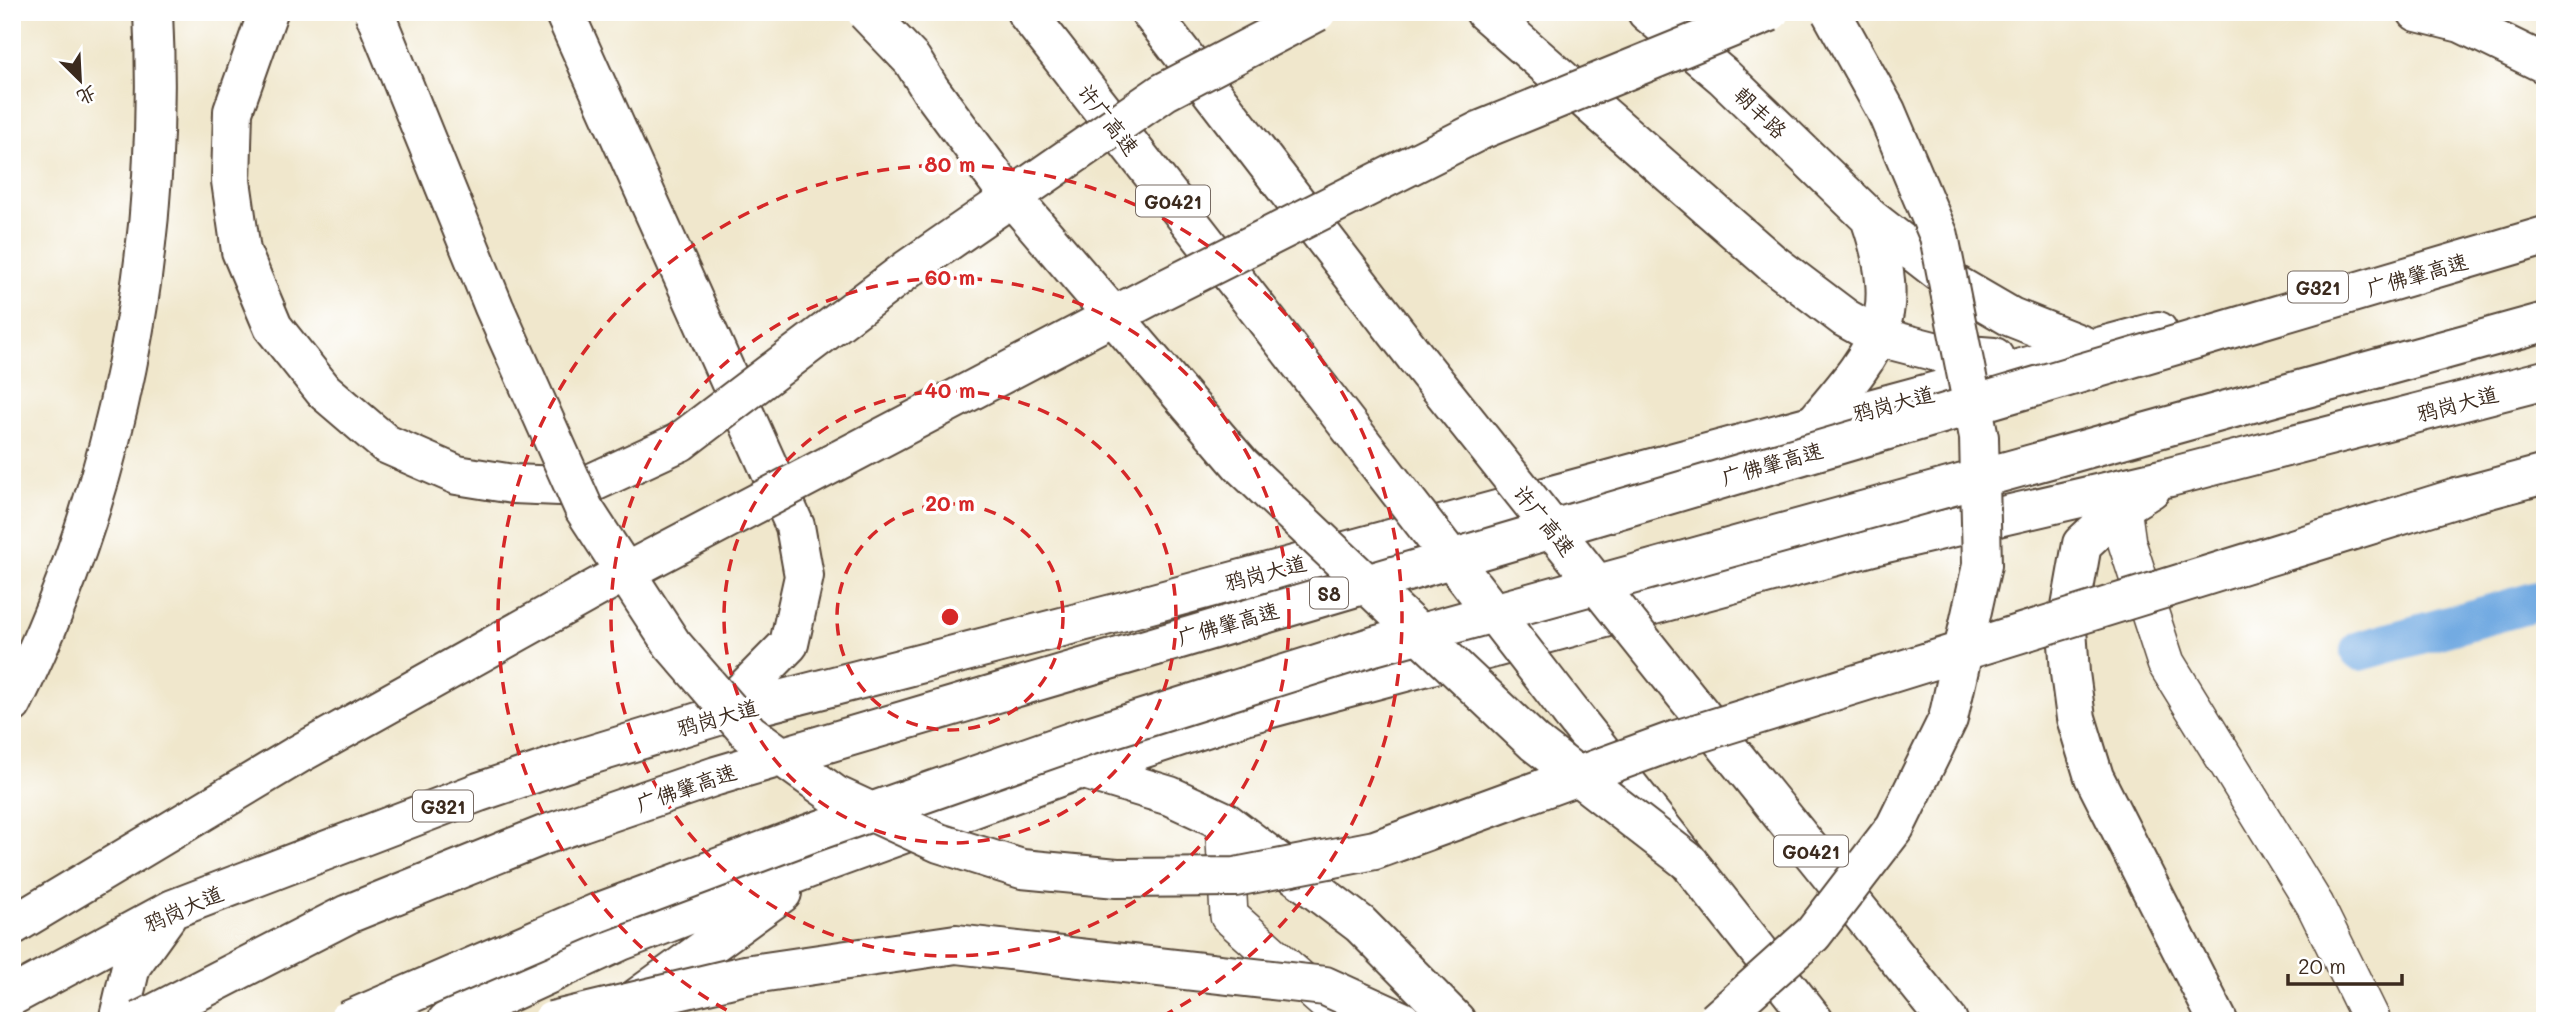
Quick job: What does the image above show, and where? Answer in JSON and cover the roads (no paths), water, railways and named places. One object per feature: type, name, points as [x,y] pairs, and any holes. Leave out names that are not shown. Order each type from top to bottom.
[{"type":"main road","points":[[12,704],[47,635],[86,524],[130,364],[153,197],[153,12]]},
{"type":"main road","points":[[268,12],[233,111],[231,181],[241,251],[273,327],[324,391],[386,444],[457,475],[513,484],[583,487],[680,442],[908,269],[1164,92],[1317,12]]},
{"type":"main road","points":[[374,12],[494,307],[584,509],[672,644],[749,733],[835,795],[940,843],[1022,869],[1118,878],[1235,877],[1374,849],[1676,740],[2460,497],[2545,474]]},
{"type":"main road","points":[[564,12],[795,526],[804,576],[789,644],[718,716]]},
{"type":"main road","points":[[866,12],[912,60],[930,89],[998,181],[1241,465],[1535,743],[1690,863]]},
{"type":"main road","name":"许广高速","points":[[1026,12],[1814,1021]]},
{"type":"main road","name":"许广高速","points":[[1150,12],[1417,359],[1948,1021]]},
{"type":"main road","points":[[1485,12],[1771,262],[1845,318],[1879,337],[1941,353],[2045,362]]},
{"type":"main road","name":"朝丰路","points":[[1647,12],[1724,77],[1870,218],[1956,285],[2011,317],[2092,349]]},
{"type":"main road","points":[[12,926],[297,755],[607,582],[1144,300],[1481,130],[1770,12]]},
{"type":"main road","points":[[1716,1021],[1813,934],[1895,827],[1948,719],[1982,565],[1979,437],[1939,236],[1886,111],[1831,12]]},
{"type":"main road","points":[[2417,12],[2461,23],[2545,64]]},
{"type":"main road","points":[[1814,424],[1855,375],[1879,337],[1886,292],[1883,256],[1870,218]]},
{"type":"main road","name":"鸦岗大道","points":[[12,996],[173,909],[479,792],[718,716],[1124,611],[2545,224]]},
{"type":"main road","name":"广佛肇高速","points":[[140,1021],[348,914],[544,835],[716,776],[2545,236]]},
{"type":"main road","points":[[347,1021],[597,913],[811,832],[1082,738],[1374,646],[2545,322]]},
{"type":"main road","name":"鸦岗大道","points":[[447,1021],[621,941],[826,862],[1081,769],[1245,715],[1873,546],[2170,477],[2545,380]]},
{"type":"main road","points":[[2170,477],[2123,507],[2082,544],[2067,629],[2076,718],[2094,777],[2218,1021]]},
{"type":"main road","points":[[1081,769],[1170,796],[1224,821],[1360,924],[1456,1021]]},
{"type":"main road","points":[[607,1021],[826,862]]},
{"type":"main road","points":[[118,1021],[131,966],[173,909]]},
{"type":"main road","points":[[552,1021],[744,975],[956,944],[1325,986],[1402,1021]]},
{"type":"street","points":[[2123,507],[2127,542],[2166,663],[2315,905],[2372,1021]]},
{"type":"street","points":[[1224,821],[1229,916],[1347,1021]]},
{"type":"waterway","points":[[2360,651],[2545,599]]}]
